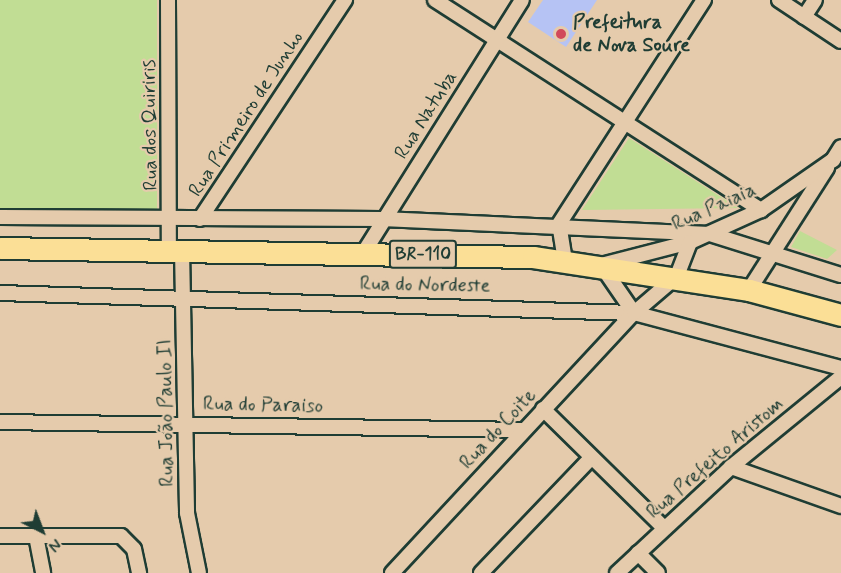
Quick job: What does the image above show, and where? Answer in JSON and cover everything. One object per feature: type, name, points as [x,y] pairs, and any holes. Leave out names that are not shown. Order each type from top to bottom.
[{"type":"main road","name":"BR-110","points":[[0,248],[364,252],[564,261],[677,276],[748,290],[841,315]]},
{"type":"street","name":"Rua dos Quiriris","points":[[168,0],[170,219],[176,250]]},
{"type":"street","name":"Rua Primeiro de Junho","points":[[200,219],[345,0]]},
{"type":"street","points":[[435,0],[761,210]]},
{"type":"street","name":"Rua Natuba","points":[[364,252],[382,219],[522,0]]},
{"type":"street","points":[[564,261],[559,224],[704,0]]},
{"type":"street","points":[[779,0],[841,41]]},
{"type":"street","points":[[804,17],[815,0]]},
{"type":"street","name":"Rua Paiaia","points":[[748,290],[771,249],[841,147]]},
{"type":"street","name":"Rua Paiaia","points":[[601,265],[690,242],[710,234],[761,210],[833,160]]},
{"type":"street","points":[[0,217],[382,219],[559,224],[710,234],[771,249],[836,274],[841,262]]},
{"type":"street","points":[[677,276],[690,242]]},
{"type":"street","name":"Rua João Paulo II","points":[[176,250],[183,299],[187,513],[199,573]]},
{"type":"street","points":[[601,265],[634,313]]},
{"type":"street","name":"Rua do Coite","points":[[392,573],[634,313],[677,276]]},
{"type":"street","name":"Rua do Nordeste","points":[[0,292],[634,313],[841,368]]},
{"type":"street","name":"Rua Prefeito Aristom","points":[[617,573],[663,527],[731,467],[841,377]]},
{"type":"street","points":[[543,409],[663,527]]},
{"type":"street","name":"Rua do Paraiso","points":[[0,422],[185,423],[524,430]]},
{"type":"street","points":[[481,573],[591,458]]},
{"type":"street","points":[[731,467],[841,506]]},
{"type":"street","points":[[0,536],[121,536],[134,549],[139,573]]},
{"type":"street","points":[[36,536],[43,573]]},
{"type":"street","points":[[638,553],[658,573]]},
{"type":"street","points":[[193,573],[199,573]]},
{"type":"green space","points":[[0,0],[157,0],[157,211],[0,211]]},
{"type":"green space","points":[[629,138],[738,208],[582,210]]},
{"type":"green space","points":[[800,231],[837,250],[827,259],[791,247]]},
{"type":"building","name":"Prefeitura de Nova Soure","points":[[543,0],[597,0],[566,47],[528,22]]},
{"type":"place","name":"Prefeitura de Nova Soure","points":[[561,34]]}]
